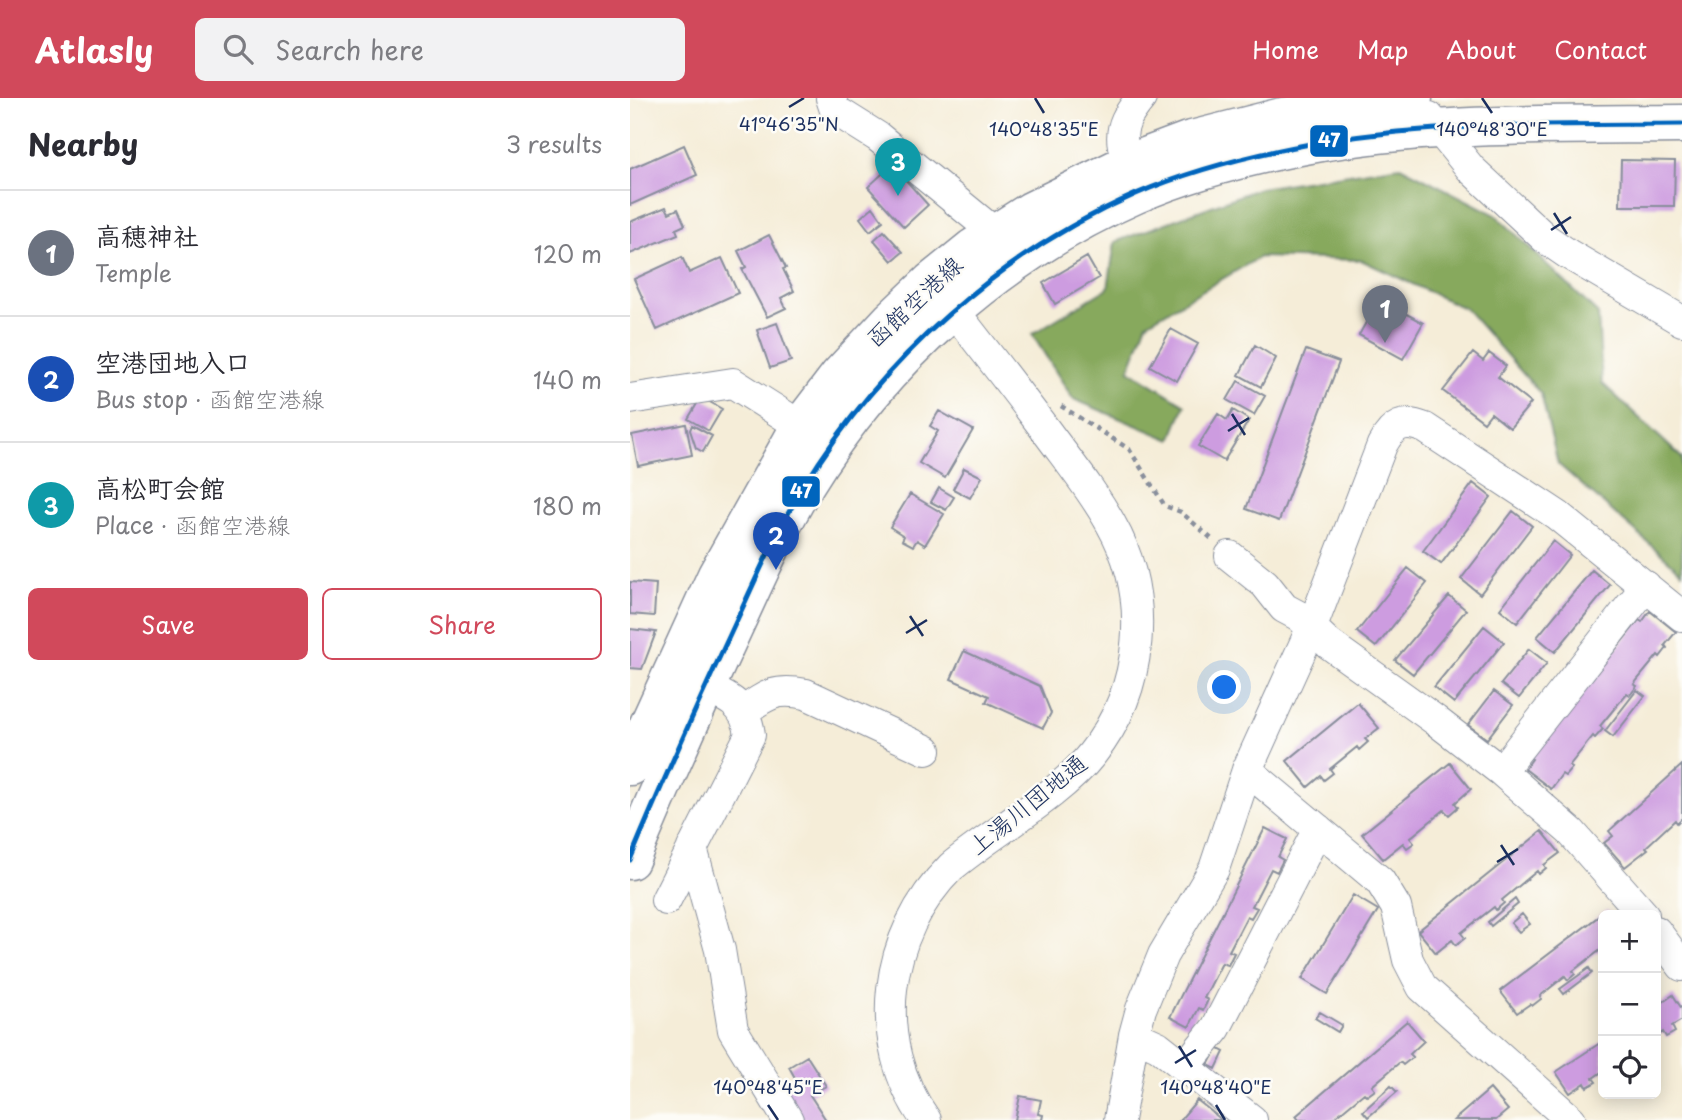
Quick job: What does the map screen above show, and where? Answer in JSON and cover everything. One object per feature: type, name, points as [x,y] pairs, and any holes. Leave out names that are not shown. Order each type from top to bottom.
[{"type":"main road","name":"函館空港線","points":[[942,296],[973,248],[1031,211],[1127,164],[1188,141],[1282,117],[1414,98]]},
{"type":"main road","name":"函館空港線","points":[[630,859],[676,753],[688,682],[716,575],[800,427],[839,376],[892,318],[995,277],[1077,223],[1138,193],[1209,168],[1284,149],[1331,140],[1437,128],[1682,124]]},
{"type":"main road","name":"函館空港線","points":[[634,748],[688,682]]},
{"type":"street","points":[[831,98],[835,110],[878,136],[983,223]]},
{"type":"street","points":[[1123,146],[1122,127],[1140,98]]},
{"type":"street","points":[[1414,98],[1471,169],[1546,239],[1682,321]]},
{"type":"street","name":"上湯川団地通","points":[[926,1120],[911,1094],[897,1058],[890,1015],[896,964],[909,925],[934,884],[951,867],[1045,796],[1090,756],[1104,738],[1124,695],[1132,673],[1137,635],[1135,589],[1129,565],[1112,525],[1067,459],[942,296]]},
{"type":"street","points":[[630,399],[733,383],[785,416]]},
{"type":"street","points":[[1119,1120],[1141,1009],[1163,955],[1214,869],[1247,770],[1311,627],[1382,445],[1394,427],[1408,423],[1425,428],[1557,515],[1682,616]]},
{"type":"street","points":[[1230,556],[1265,584],[1284,608],[1329,644],[1501,771],[1571,832],[1639,910]]},
{"type":"street","points":[[1501,771],[1646,586]]},
{"type":"street","points":[[666,900],[750,735],[744,711],[736,703],[688,682]]},
{"type":"street","points":[[744,711],[769,694],[786,690],[806,694],[926,750]]},
{"type":"street","points":[[634,748],[676,753]]},
{"type":"street","points":[[1247,770],[1373,874],[1390,895],[1398,914],[1408,960],[1422,987],[1571,1120]]},
{"type":"street","points":[[1185,1067],[1216,1028],[1318,829]]},
{"type":"street","points":[[692,848],[720,950],[733,1030],[788,1120]]},
{"type":"street","points":[[1661,938],[1682,966]]},
{"type":"street","points":[[1134,1035],[1158,1046],[1252,1120]]},
{"type":"path","points":[[1053,401],[1129,449],[1165,506],[1181,512],[1230,556]]},
{"type":"green space","points":[[1400,166],[1496,215],[1598,314],[1602,383],[1682,458],[1682,572],[1558,464],[1541,394],[1466,309],[1361,260],[1260,257],[1147,323],[1129,370],[1185,405],[1171,440],[1073,399],[1032,334],[1108,288],[1115,242],[1260,188]]},
{"type":"building","points":[[684,145],[697,175],[630,205],[630,169]]},
{"type":"building","points":[[1621,160],[1675,161],[1674,206],[1620,206]]},
{"type":"building","points":[[892,165],[928,205],[904,227],[868,187]]},
{"type":"building","points":[[666,207],[669,213],[678,209],[685,225],[676,229],[678,234],[630,254],[630,222]]},
{"type":"building","points":[[873,207],[883,221],[870,231],[860,218]]},
{"type":"building","points":[[884,231],[903,252],[892,261],[874,240]]},
{"type":"building","points":[[769,235],[794,291],[781,298],[786,308],[767,317],[742,269],[746,267],[738,251]]},
{"type":"building","points":[[682,257],[689,273],[722,258],[738,293],[657,330],[634,279]]},
{"type":"building","points":[[1087,257],[1099,278],[1055,304],[1043,283]]},
{"type":"building","points":[[1379,299],[1423,323],[1403,359],[1359,335]]},
{"type":"building","points":[[777,323],[791,361],[770,368],[757,330]]},
{"type":"building","points":[[1171,329],[1198,344],[1177,381],[1150,366]]},
{"type":"building","points":[[1255,345],[1276,358],[1261,387],[1239,375]]},
{"type":"building","points":[[1306,350],[1339,362],[1279,521],[1246,509]]},
{"type":"building","points":[[1473,353],[1483,361],[1489,353],[1506,366],[1498,377],[1531,403],[1510,428],[1491,413],[1484,422],[1443,391]]},
{"type":"building","points":[[1238,381],[1265,396],[1254,415],[1227,400]]},
{"type":"building","points":[[701,397],[722,409],[709,431],[688,419]]},
{"type":"building","points":[[1233,410],[1249,420],[1224,461],[1198,446],[1218,414],[1227,420]]},
{"type":"building","points":[[939,411],[973,430],[945,478],[919,463],[938,431],[930,426]]},
{"type":"building","points":[[686,424],[692,455],[638,466],[632,435]]},
{"type":"building","points":[[692,425],[712,436],[703,452],[696,448],[690,430]]},
{"type":"building","points":[[964,468],[982,477],[970,498],[953,489]]},
{"type":"building","points":[[1473,483],[1491,497],[1441,564],[1423,551]]},
{"type":"building","points":[[939,488],[954,497],[946,510],[931,502]]},
{"type":"building","points":[[910,494],[944,514],[925,545],[917,540],[913,546],[902,540],[904,536],[890,527]]},
{"type":"building","points":[[1513,511],[1532,526],[1480,594],[1461,579]]},
{"type":"building","points":[[1553,541],[1570,555],[1517,623],[1500,609]]},
{"type":"building","points":[[1408,568],[1427,583],[1376,647],[1357,632]]},
{"type":"building","points":[[1592,570],[1610,585],[1555,652],[1537,637]]},
{"type":"building","points":[[630,582],[656,584],[654,616],[630,614]]},
{"type":"building","points":[[1449,596],[1466,610],[1413,674],[1395,660]]},
{"type":"building","points":[[1650,611],[1676,632],[1665,645],[1667,648],[1660,657],[1658,655],[1634,684],[1637,686],[1630,695],[1627,693],[1600,726],[1603,729],[1595,738],[1593,736],[1569,766],[1572,768],[1565,776],[1562,774],[1551,789],[1525,769],[1532,759],[1529,757],[1639,620],[1642,622]]},
{"type":"building","points":[[1484,626],[1504,642],[1454,703],[1434,687]]},
{"type":"building","points":[[630,629],[656,632],[642,669],[630,668]]},
{"type":"building","points":[[1529,649],[1547,663],[1519,698],[1501,684]]},
{"type":"building","points":[[964,651],[1040,686],[1051,713],[1043,728],[986,702],[989,696],[951,679]]},
{"type":"building","points":[[1637,690],[1645,696],[1613,737],[1605,731]]},
{"type":"building","points":[[1494,691],[1513,705],[1487,739],[1468,725]]},
{"type":"building","points":[[1358,703],[1379,728],[1365,739],[1368,742],[1359,750],[1357,747],[1330,769],[1333,773],[1324,780],[1321,776],[1308,787],[1287,761]]},
{"type":"building","points":[[1450,763],[1471,789],[1455,803],[1458,807],[1449,815],[1444,810],[1410,838],[1414,843],[1407,848],[1403,843],[1383,859],[1362,834]]},
{"type":"building","points":[[1682,765],[1682,818],[1677,823],[1675,820],[1646,847],[1648,849],[1625,867],[1604,843],[1613,836],[1609,831]]},
{"type":"building","points":[[1265,828],[1287,839],[1278,857],[1283,860],[1277,872],[1271,869],[1252,906],[1257,908],[1251,918],[1247,916],[1229,951],[1234,953],[1228,965],[1222,963],[1204,998],[1208,1000],[1203,1010],[1199,1008],[1189,1027],[1170,1017]]},
{"type":"building","points":[[1542,831],[1560,853],[1544,865],[1546,868],[1539,874],[1537,871],[1502,900],[1504,903],[1496,910],[1494,907],[1461,933],[1465,938],[1456,945],[1452,940],[1436,953],[1418,931]]},
{"type":"building","points":[[1353,895],[1378,910],[1327,994],[1302,979]]},
{"type":"building","points":[[1515,899],[1518,904],[1491,926],[1488,922]]},
{"type":"building","points":[[1522,914],[1530,924],[1519,932],[1511,923]]},
{"type":"building","points":[[1598,917],[1598,952],[1573,971],[1575,974],[1568,980],[1565,976],[1532,1006],[1530,1004],[1517,1013],[1500,991]]},
{"type":"building","points":[[1589,968],[1592,973],[1564,994],[1560,989]]},
{"type":"building","points":[[1673,995],[1682,1009],[1682,1020],[1672,1026],[1675,1032],[1666,1037],[1663,1032],[1661,1033],[1661,1003]]},
{"type":"building","points":[[1320,1012],[1342,1025],[1338,1032],[1315,1018]]},
{"type":"building","points":[[1407,1021],[1424,1041],[1410,1054],[1413,1057],[1403,1065],[1400,1062],[1372,1086],[1375,1090],[1367,1096],[1364,1093],[1334,1118],[1336,1120],[1299,1120],[1296,1116]]},
{"type":"building","points":[[1598,1044],[1598,1074],[1593,1078],[1596,1082],[1587,1087],[1585,1083],[1570,1093],[1556,1072]]},
{"type":"building","points":[[1217,1048],[1224,1052],[1216,1069],[1208,1065]]},
{"type":"building","points":[[807,1056],[826,1086],[810,1095],[826,1120],[796,1120],[778,1091],[798,1083],[789,1067]]},
{"type":"building","points":[[1391,1086],[1397,1092],[1368,1117],[1363,1111]]},
{"type":"building","points":[[1490,1089],[1508,1110],[1496,1120],[1454,1120]]},
{"type":"building","points":[[1020,1096],[1041,1100],[1038,1114],[1043,1115],[1042,1120],[1015,1120]]},
{"type":"building","points":[[1197,1100],[1222,1120],[1180,1120]]},
{"type":"transit line","name":"47","points":[[630,860],[759,573],[804,486],[835,439],[907,354],[991,279],[1037,247],[1136,194],[1182,176],[1303,145],[1415,130],[1682,124]]},
{"type":"place","name":"高松町会館","points":[[898,196]]},
{"type":"place","name":"高穂神社","points":[[1385,343]]},
{"type":"place","name":"空港団地入口","points":[[776,570]]}]
